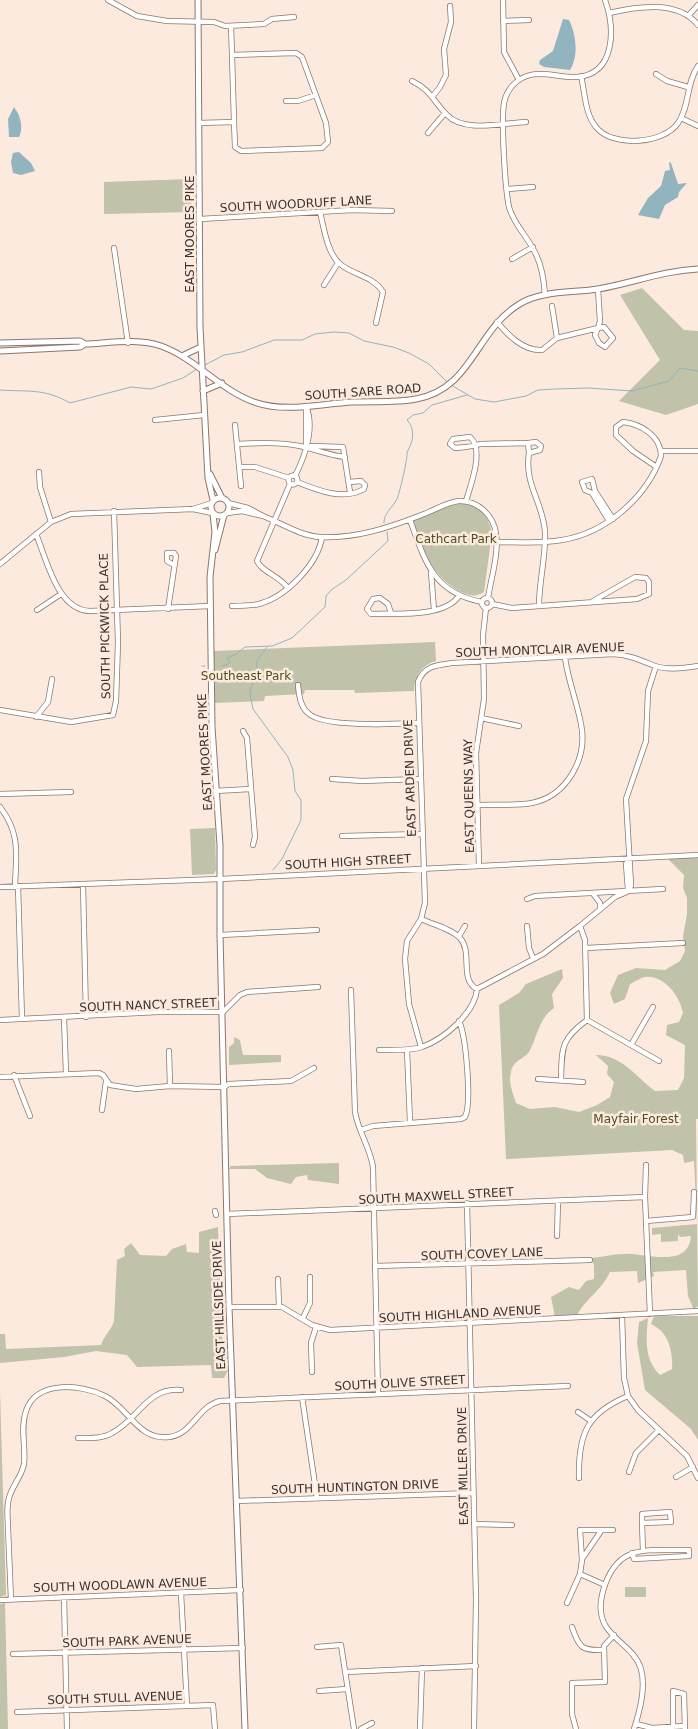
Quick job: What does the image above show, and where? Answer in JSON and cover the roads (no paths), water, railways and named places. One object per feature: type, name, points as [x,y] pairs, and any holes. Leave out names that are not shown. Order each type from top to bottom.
[{"type":"main road","name":"EAST MOORES PIKE","points":[[198,0],[201,360],[212,502]]},
{"type":"main road","name":"SOUTH SARE ROAD","points":[[86,344],[128,343],[161,346],[182,356],[241,396],[263,405],[286,407],[414,400],[445,388],[460,376],[496,321],[518,304],[545,295],[598,289],[659,273],[698,269]]},
{"type":"main road","points":[[0,343],[80,341],[86,344]]},
{"type":"main road","points":[[10,342],[11,350]]},
{"type":"main road","points":[[0,350],[80,347],[86,344]]},
{"type":"main road","points":[[182,356],[201,347]]},
{"type":"main road","points":[[203,391],[222,383]]},
{"type":"main road","name":"EAST MOORES PIKE","points":[[208,469],[222,498]]},
{"type":"main road","points":[[222,498],[228,503],[226,514],[218,517],[213,514],[212,502],[222,498]]},
{"type":"main road","name":"EAST MOORES PIKE","points":[[213,514],[215,528],[211,563],[210,606],[220,879]]},
{"type":"main road","name":"EAST MOORES PIKE","points":[[211,563],[226,514]]},
{"type":"main road","name":"EAST HILLSIDE DRIVE","points":[[220,879],[229,1307],[245,1729]]},
{"type":"street","points":[[108,0],[137,16],[167,21],[198,21],[231,26],[264,24],[272,19],[294,17]]},
{"type":"street","points":[[503,0],[505,56],[519,80]]},
{"type":"street","points":[[545,295],[541,268],[533,247],[512,216],[507,189],[504,123],[506,97],[519,80],[538,73],[582,76],[596,70],[608,55],[611,40],[609,12],[605,0]]},
{"type":"street","points":[[690,15],[698,5]]},
{"type":"street","points":[[433,96],[446,75],[444,49],[451,22],[450,6]]},
{"type":"street","points":[[609,12],[633,8],[669,7],[679,9],[690,15],[698,25]]},
{"type":"street","points":[[503,21],[529,20]]},
{"type":"street","points":[[231,26],[235,147],[241,151],[322,148],[328,142],[327,128],[300,54],[232,55]]},
{"type":"street","points":[[582,76],[592,121],[600,132],[609,138],[623,140],[657,138],[671,131],[682,118],[688,87],[698,66]]},
{"type":"street","points":[[656,74],[667,81],[688,87]]},
{"type":"street","points":[[412,80],[424,86],[445,113],[464,124],[526,122]]},
{"type":"street","points":[[286,101],[298,101],[316,95]]},
{"type":"street","points":[[428,133],[445,113]]},
{"type":"street","points":[[682,118],[698,126]]},
{"type":"street","points":[[199,123],[234,122]]},
{"type":"street","points":[[507,189],[533,187]]},
{"type":"street","name":"SOUTH WOODRUFF LANE","points":[[200,219],[320,212],[392,211]]},
{"type":"street","points":[[320,212],[329,244],[338,262],[374,282],[383,292],[376,322]]},
{"type":"street","points":[[512,259],[533,247]]},
{"type":"street","points":[[114,248],[128,343]]},
{"type":"street","points":[[324,285],[338,262]]},
{"type":"street","points":[[496,321],[517,342],[537,350],[546,348],[557,338],[598,328],[604,327],[612,335],[612,341],[608,345],[602,346],[595,335],[598,328],[600,321],[598,289]]},
{"type":"street","points":[[552,306],[557,338]]},
{"type":"street","points":[[287,587],[281,579],[258,564],[258,556],[289,481],[295,476],[307,447],[306,406]]},
{"type":"street","points":[[156,420],[204,415]]},
{"type":"street","points":[[655,466],[616,435],[616,427],[623,422],[641,426],[650,432],[661,453]]},
{"type":"street","points":[[235,424],[241,486]]},
{"type":"street","points":[[466,502],[476,465],[475,445],[470,438],[453,439],[450,442],[455,448],[475,445],[528,444],[536,442],[541,446],[540,450],[529,453]]},
{"type":"street","points":[[237,444],[282,443],[307,447],[343,447],[350,492]]},
{"type":"street","points":[[528,444],[528,476],[542,515],[545,541],[539,606]]},
{"type":"street","points":[[326,455],[327,446]]},
{"type":"street","points":[[307,447],[326,455],[345,457]]},
{"type":"street","points":[[661,453],[698,451]]},
{"type":"street","points":[[496,542],[545,541],[576,536],[611,520],[632,503],[661,453]]},
{"type":"street","points":[[239,467],[255,467],[328,494],[362,490],[365,485],[361,481],[349,482]]},
{"type":"street","points":[[39,472],[40,487],[51,522]]},
{"type":"street","points":[[295,476],[297,482]]},
{"type":"street","points":[[592,490],[611,520]]},
{"type":"street","points":[[0,564],[51,522],[75,513],[194,508],[212,502]]},
{"type":"street","points":[[228,503],[248,508],[311,536],[322,537],[359,535],[410,520],[453,502],[466,502],[481,508],[493,523],[496,542],[488,598],[482,602]]},
{"type":"street","points":[[194,508],[213,514]]},
{"type":"street","name":"SOUTH PICKWICK PLACE","points":[[0,710],[76,722],[113,715],[117,692],[114,511]]},
{"type":"street","points":[[226,514],[239,511],[263,516]]},
{"type":"street","points":[[410,520],[432,572],[439,581],[459,596],[482,602],[486,608],[492,604],[512,608],[644,598],[649,594],[649,582],[646,578],[635,577],[592,601]]},
{"type":"street","points":[[36,534],[61,594],[69,604],[78,610],[117,611],[210,606]]},
{"type":"street","points":[[232,606],[266,602],[287,587],[312,565],[322,537]]},
{"type":"street","points":[[168,609],[174,565]]},
{"type":"street","points":[[432,572],[434,610]]},
{"type":"street","points":[[433,588],[439,581]]},
{"type":"street","points":[[612,590],[614,600]]},
{"type":"street","points":[[37,610],[61,594]]},
{"type":"street","points":[[391,613],[388,604],[380,598],[373,599],[367,609],[371,614],[391,613],[434,610],[452,604],[459,596]]},
{"type":"street","points":[[488,598],[491,599],[492,604]]},
{"type":"street","name":"EAST QUEENS WAY","points":[[479,865],[476,753],[484,699],[483,635],[486,608]]},
{"type":"street","name":"SOUTH MONTCLAIR AVENUE","points":[[418,680],[430,666],[484,662],[628,655],[656,666],[680,668],[698,666]]},
{"type":"street","points":[[478,805],[532,803],[554,794],[566,783],[581,759],[582,726],[565,658]]},
{"type":"street","points":[[477,989],[561,942],[600,908],[615,897],[629,891],[631,885],[626,799],[646,740],[648,691],[656,666]]},
{"type":"street","points":[[36,716],[48,704],[52,679]]},
{"type":"street","name":"EAST ARDEN DRIVE","points":[[418,680],[420,779],[426,903],[421,919],[407,941],[405,960],[409,1004],[421,1047]]},
{"type":"street","points":[[298,685],[303,707],[316,719],[372,724],[418,723]]},
{"type":"street","points":[[481,718],[519,726]]},
{"type":"street","points":[[243,731],[247,738],[253,845]]},
{"type":"street","points":[[332,779],[357,781],[420,779]]},
{"type":"street","points":[[216,791],[250,789]]},
{"type":"street","points":[[0,794],[71,792]]},
{"type":"street","points":[[0,808],[16,836],[16,887],[22,1019]]},
{"type":"street","points":[[342,836],[422,834]]},
{"type":"street","name":"SOUTH HIGH STREET","points":[[0,887],[220,879],[698,855]]},
{"type":"street","points":[[83,884],[86,1017]]},
{"type":"street","points":[[527,900],[535,896],[663,890]]},
{"type":"street","points":[[593,894],[597,897],[600,908]]},
{"type":"street","points":[[421,919],[458,936],[466,951],[469,983],[477,989]]},
{"type":"street","points":[[458,936],[465,926]]},
{"type":"street","points":[[527,926],[529,948],[533,958]]},
{"type":"street","points":[[580,926],[586,948],[587,1020]]},
{"type":"street","points":[[220,935],[317,930]]},
{"type":"street","points":[[586,948],[683,943]]},
{"type":"street","name":"SOUTH NANCY STREET","points":[[0,1020],[158,1012],[223,1012],[247,992],[318,987]]},
{"type":"street","points":[[379,1050],[407,1050],[434,1042],[470,1009],[477,989]]},
{"type":"street","points":[[351,990],[355,1112],[371,1151],[378,1394]]},
{"type":"street","points":[[631,1045],[653,1007]]},
{"type":"street","points":[[64,1018],[66,1073]]},
{"type":"street","points":[[587,1020],[658,1061]]},
{"type":"street","points":[[561,1080],[565,1041],[570,1033],[587,1020]]},
{"type":"street","points":[[361,1130],[373,1126],[461,1119],[465,1117],[468,1103],[466,1052],[464,1032],[459,1021]]},
{"type":"street","points":[[407,1050],[410,1122]]},
{"type":"street","points":[[169,1051],[170,1086]]},
{"type":"street","points":[[0,1077],[101,1073],[110,1085],[127,1088],[170,1086],[224,1087],[229,1084],[291,1081],[314,1068]]},
{"type":"street","points":[[14,1075],[30,1116]]},
{"type":"street","points":[[538,1079],[583,1082]]},
{"type":"street","points":[[102,1110],[106,1081]]},
{"type":"street","points":[[646,1165],[645,1197],[650,1314]]},
{"type":"street","points":[[646,1221],[693,1217],[694,1192]]},
{"type":"street","name":"SOUTH MAXWELL STREET","points":[[227,1214],[645,1197]]},
{"type":"street","points":[[558,1201],[558,1236]]},
{"type":"street","name":"EAST MILLER DRIVE","points":[[467,1203],[476,1666],[474,1729]]},
{"type":"street","name":"SOUTH COVEY LANE","points":[[375,1266],[468,1265],[590,1260]]},
{"type":"street","points":[[303,1318],[310,1302],[310,1277]]},
{"type":"street","points":[[278,1279],[279,1306]]},
{"type":"street","name":"SOUTH HIGHLAND AVENUE","points":[[229,1307],[279,1306],[289,1309],[316,1327],[330,1330],[698,1311]]},
{"type":"street","points":[[622,1316],[624,1378],[628,1396],[634,1407],[682,1451],[698,1478]]},
{"type":"street","points":[[312,1372],[311,1343],[316,1327]]},
{"type":"street","name":"SOUTH OLIVE STREET","points":[[11,1600],[8,1499],[24,1466],[24,1418],[32,1400],[44,1390],[66,1387],[87,1389],[107,1396],[144,1431],[155,1436],[170,1437],[182,1433],[204,1408],[213,1403],[232,1400],[568,1386]]},
{"type":"street","points":[[78,1438],[100,1437],[110,1434],[131,1419],[158,1393],[170,1389],[181,1390]]},
{"type":"street","points":[[579,1478],[579,1448],[591,1421],[605,1408],[628,1396]]},
{"type":"street","points":[[302,1397],[317,1498]]},
{"type":"street","points":[[578,1412],[591,1421]]},
{"type":"street","points":[[630,1472],[636,1453],[659,1430]]},
{"type":"street","points":[[676,1477],[693,1467]]},
{"type":"street","name":"SOUTH HUNTINGTON DRIVE","points":[[237,1501],[473,1493]]},
{"type":"street","points":[[642,1523],[670,1522],[670,1512],[642,1514],[642,1523],[643,1551]]},
{"type":"street","points":[[474,1524],[512,1525]]},
{"type":"street","points":[[567,1603],[580,1574],[582,1560],[580,1530],[613,1530]]},
{"type":"street","points":[[582,1560],[601,1531]]},
{"type":"street","points":[[632,1552],[634,1559],[689,1556],[689,1550],[632,1552],[619,1559],[605,1585],[600,1604],[606,1627],[634,1655],[641,1668],[642,1699],[635,1726],[685,1728],[684,1694],[673,1690],[673,1727]]},
{"type":"street","points":[[580,1574],[605,1585]]},
{"type":"street","name":"SOUTH WOODLAWN AVENUE","points":[[0,1600],[241,1590]]},
{"type":"street","points":[[181,1593],[187,1706]]},
{"type":"street","points":[[64,1598],[67,1729]]},
{"type":"street","points":[[572,1627],[576,1640],[586,1650],[604,1650]]},
{"type":"street","points":[[576,1729],[572,1714],[572,1683],[605,1682],[604,1650],[607,1641],[614,1635]]},
{"type":"street","points":[[317,1647],[341,1644],[354,1729]]},
{"type":"street","name":"SOUTH PARK AVENUE","points":[[12,1654],[243,1648]]},
{"type":"street","points":[[346,1672],[476,1666]]},
{"type":"street","points":[[420,1729],[422,1668]]},
{"type":"street","points":[[319,1691],[347,1689]]},
{"type":"street","name":"SOUTH STULL AVENUE","points":[[17,1712],[213,1704],[215,1729]]},
{"type":"street","points":[[361,1729],[372,1723]]},
{"type":"water","points":[[563,19],[569,20],[576,45],[573,64],[570,70],[544,67],[539,64],[540,60],[553,51]]},
{"type":"water","points":[[14,107],[20,117],[21,129],[19,137],[9,137],[8,119]]},
{"type":"water","points":[[19,152],[31,163],[35,171],[21,175],[13,173],[11,162],[13,153]]},
{"type":"water","points":[[669,162],[678,184],[687,183],[679,192],[678,197],[665,205],[659,219],[638,215],[648,198],[661,186],[665,171],[670,170]]},
{"type":"waterway","points":[[203,366],[224,355],[242,352],[274,340],[302,340],[315,334],[349,333],[364,341],[393,347],[409,353],[429,364],[448,383]]},
{"type":"waterway","points":[[451,385],[475,399],[494,402],[526,396],[538,390],[588,388],[632,391],[669,381],[680,368],[698,371]]},
{"type":"waterway","points":[[0,390],[44,393],[70,403],[131,387],[151,389],[183,378],[197,369]]},
{"type":"waterway","points":[[384,523],[387,514],[397,499],[407,452],[412,440],[413,432],[407,420],[413,415],[423,413],[432,405],[467,395]]},
{"type":"waterway","points":[[222,666],[230,662],[227,658],[235,655],[245,647],[272,646],[292,638],[325,607],[326,596],[331,590],[346,580],[388,541],[387,532]]},
{"type":"waterway","points":[[267,647],[257,661],[257,674],[250,690],[253,709],[288,757],[293,770],[295,791],[301,800],[301,820],[282,859],[273,870]]},
{"type":"park label","name":"Cathcart Park","points":[[456,539]]},
{"type":"park label","name":"Southeast Park","points":[[246,676]]},
{"type":"park label","name":"Mayfair Forest","points":[[636,1119]]}]
